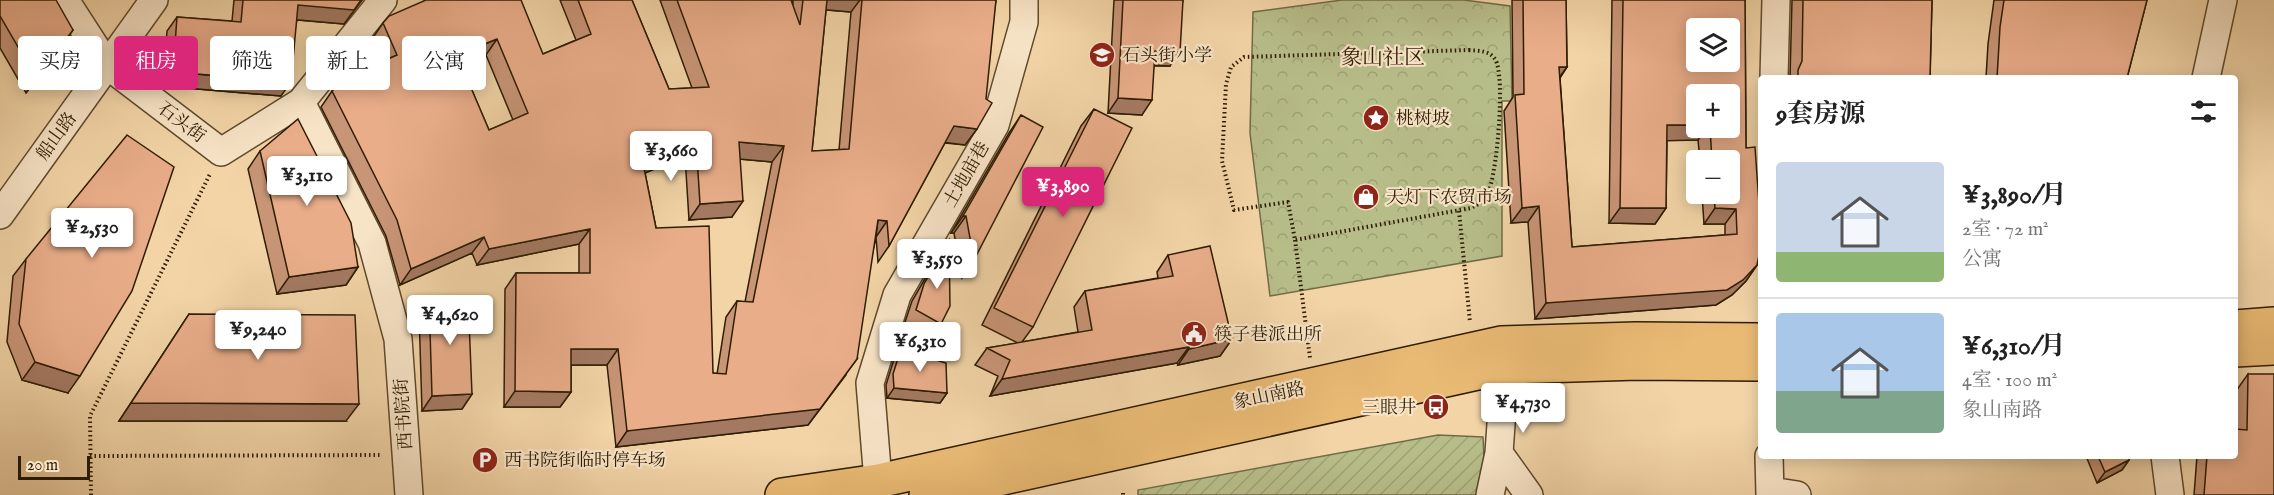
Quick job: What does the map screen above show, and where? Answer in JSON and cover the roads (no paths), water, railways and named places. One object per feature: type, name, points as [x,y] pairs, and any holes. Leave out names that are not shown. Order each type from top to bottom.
[{"type":"main road","points":[[2238,327],[2274,324]]},
{"type":"main road","name":"象山南路","points":[[782,495],[878,482],[1513,343],[1636,339],[1758,340]]},
{"type":"main road","points":[[2238,350],[2274,348]]},
{"type":"main road","name":"象山南路","points":[[926,495],[1505,367],[1638,363],[1758,364]]},
{"type":"street","name":"石头街","points":[[65,0],[107,65],[221,152],[301,102],[383,0]]},
{"type":"street","name":"船山路","points":[[0,214],[154,0]]},
{"type":"street","name":"土地庙巷","points":[[878,482],[870,383],[897,295],[995,125],[1024,22],[1024,0]]},
{"type":"street","points":[[1774,75],[1776,0]]},
{"type":"street","points":[[2207,75],[2223,0]]},
{"type":"street","name":"西书院街","points":[[301,102],[372,243],[398,339],[409,495]]},
{"type":"street","points":[[1490,495],[1499,453],[1505,367]]},
{"type":"street","points":[[1499,453],[1529,495]]},
{"type":"street","points":[[1769,459],[1770,495]]},
{"type":"street","points":[[2165,459],[2170,495]]},
{"type":"street","points":[[1770,495],[1771,492],[1797,495]]},
{"type":"place","name":"石头街小学","points":[[1102,55]]},
{"type":"place","name":"桃树坡","points":[[1376,118]]},
{"type":"place","name":"天灯下农贸市场","points":[[1366,197]]},
{"type":"place","name":"筷子巷派出所","points":[[1194,334]]},
{"type":"place","name":"三眼井","points":[[1436,407]]},
{"type":"place","name":"西书院街临时停车场","points":[[485,460]]},
{"type":"district","name":"象山社区","points":[[1383,57]]}]
